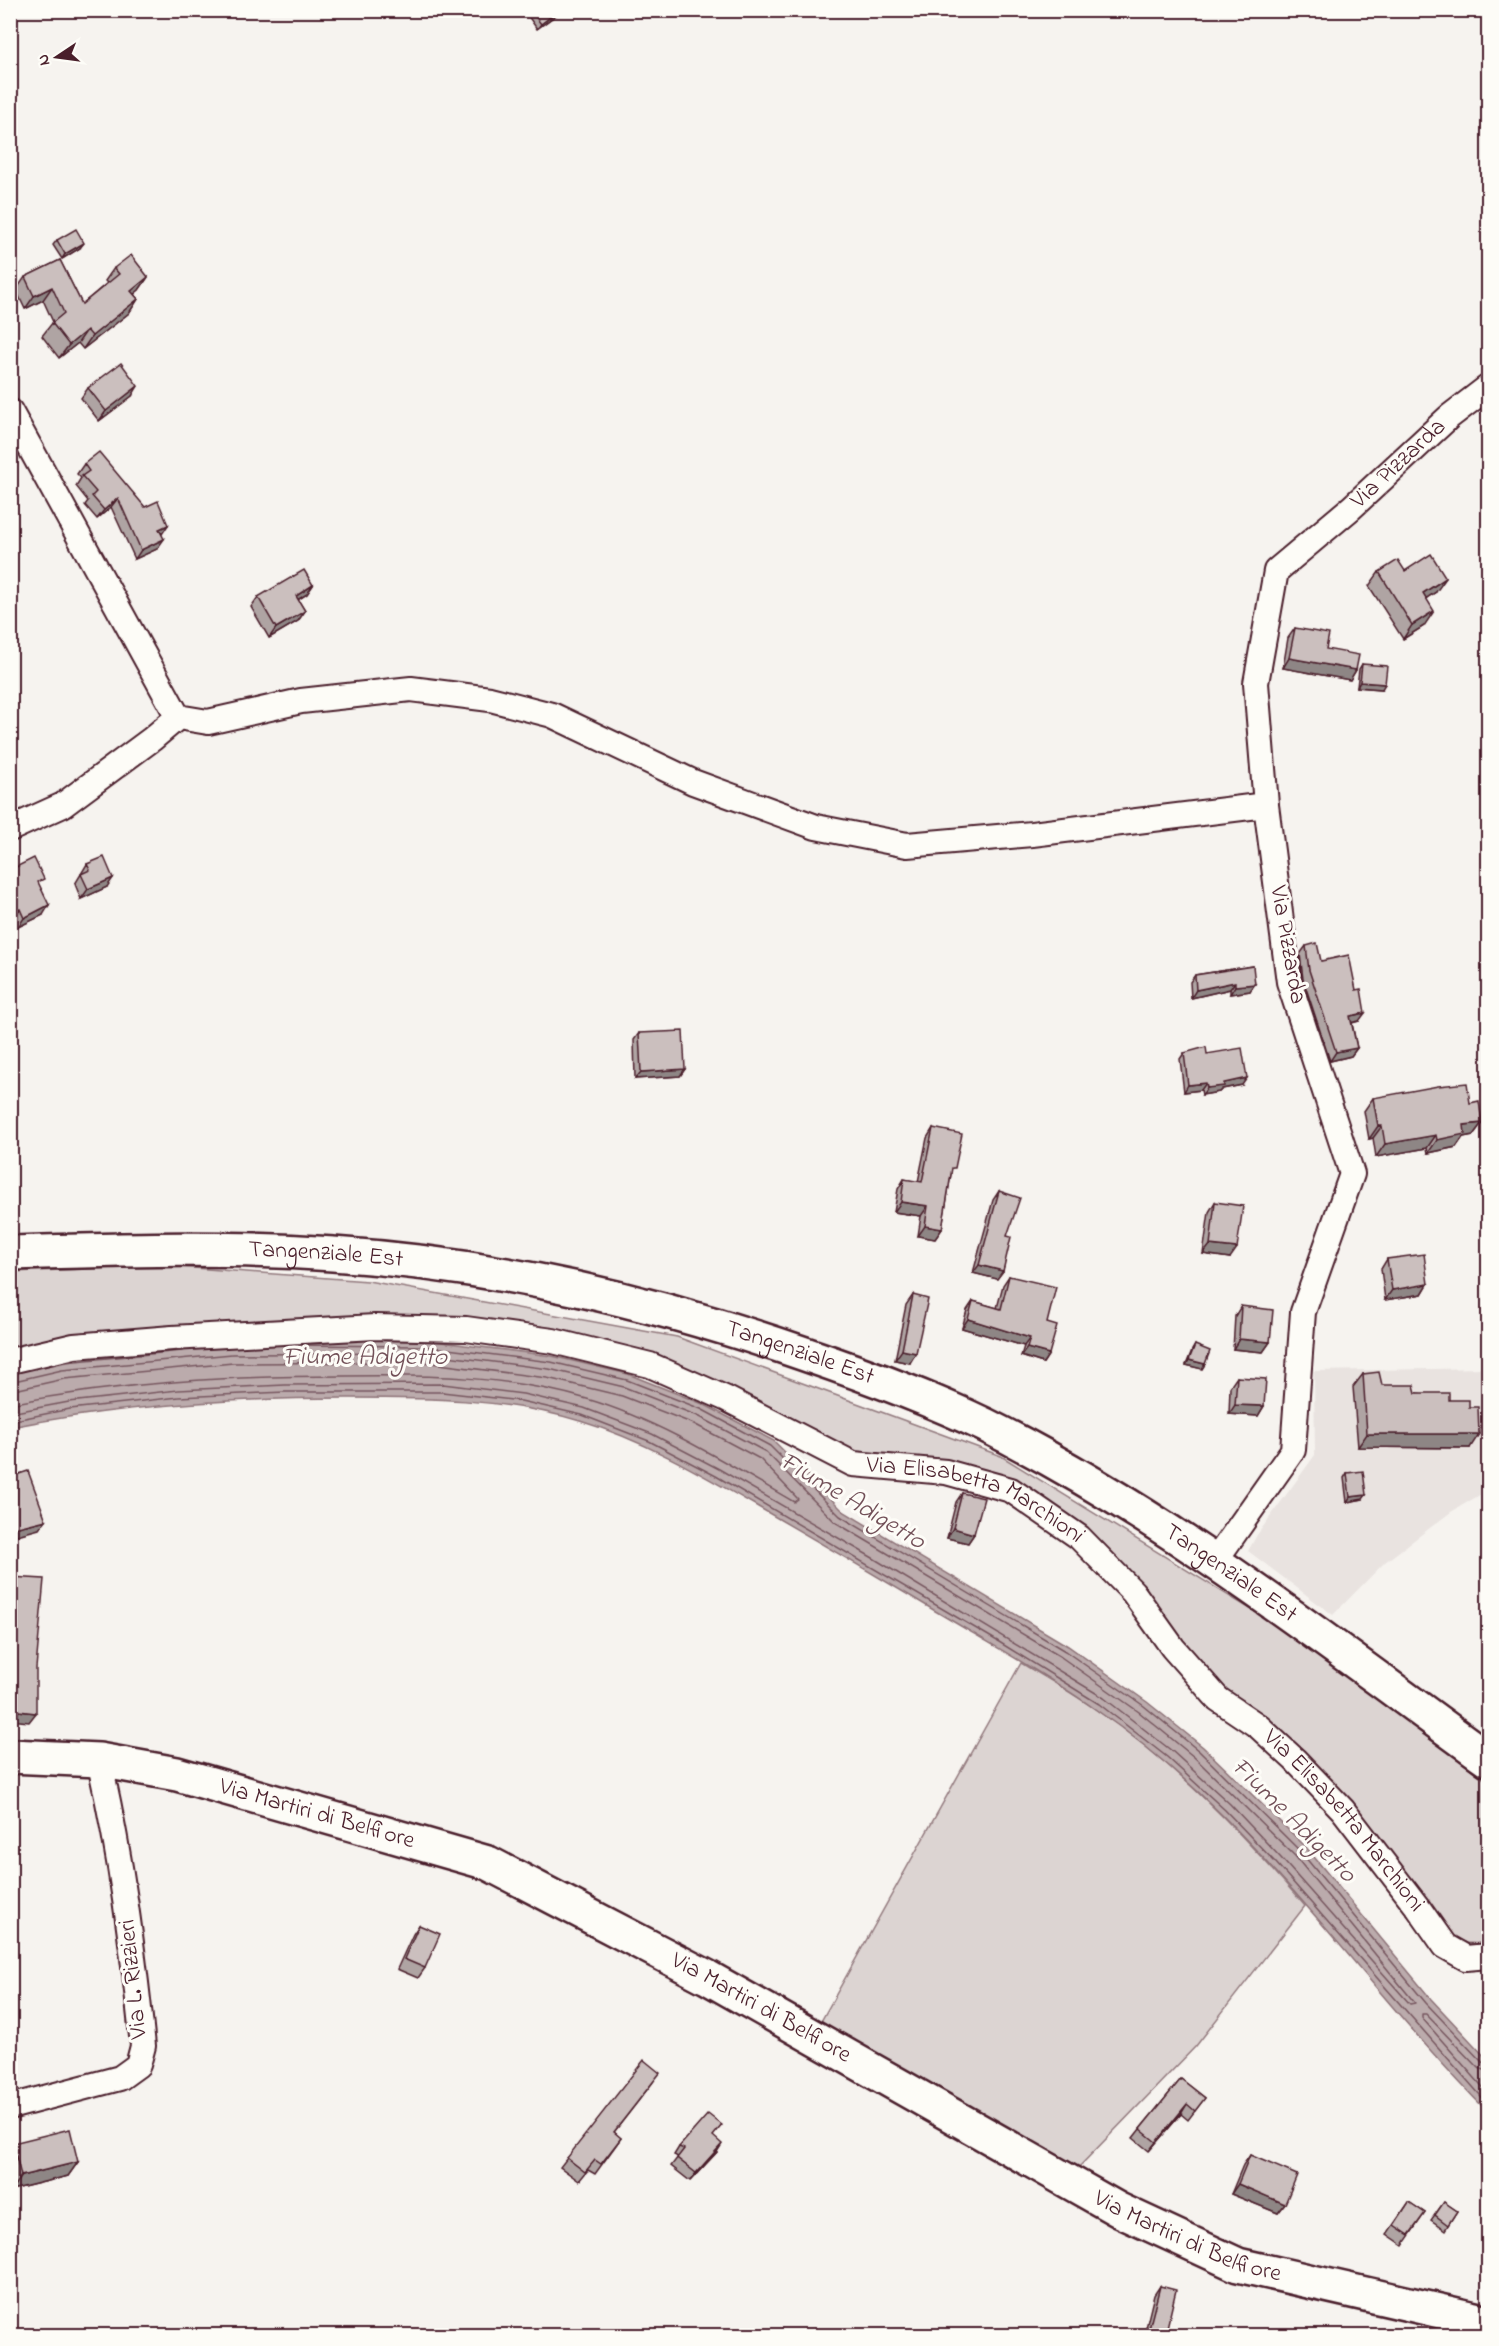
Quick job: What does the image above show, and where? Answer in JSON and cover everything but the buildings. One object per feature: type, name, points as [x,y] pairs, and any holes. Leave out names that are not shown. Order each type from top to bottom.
[{"type":"main road","name":"Tangenziale Est","points":[[10,1254],[251,1250],[425,1262],[502,1273],[652,1306],[726,1326],[892,1385],[983,1424],[1045,1457],[1161,1525],[1215,1561],[1488,1759]]},
{"type":"main road","name":"Via Martiri di Belfiore","points":[[10,1756],[99,1760],[177,1774],[488,1863],[707,1977],[1119,2210],[1238,2265],[1488,2322]]},
{"type":"street","name":"Via Pizzarda","points":[[1215,1561],[1293,1450],[1303,1312],[1352,1174],[1289,981],[1266,805],[1256,683],[1276,571],[1351,508],[1449,417],[1488,387]]},
{"type":"street","points":[[10,411],[178,717]]},
{"type":"street","points":[[10,829],[63,805],[178,717],[208,722],[302,701],[411,689],[490,699],[552,715],[693,782],[816,827],[907,844],[1032,834],[1266,805]]},
{"type":"street","name":"Via Elisabetta Marchioni","points":[[10,1361],[74,1346],[193,1337],[375,1327],[465,1329],[553,1341],[650,1365],[727,1399],[853,1464],[946,1472],[1011,1490],[1079,1537],[1133,1593],[1173,1648],[1218,1700],[1258,1726],[1295,1760],[1343,1810],[1445,1946],[1466,1958],[1488,1956]]},
{"type":"street","name":"Via L. Rizzieri","points":[[10,2107],[120,2078],[138,2065],[143,2046],[131,1930],[99,1760]]},
{"type":"shaded area","points":[[167,1266],[368,1281],[677,1337],[1001,1456],[1299,1639],[1488,1782],[1488,1944],[1467,1943],[1440,1931],[1221,1697],[1016,1488],[855,1457],[657,1359],[369,1320],[145,1328],[11,1348],[10,1272]]},
{"type":"shaded area","points":[[1488,1368],[1488,1490],[1451,1512],[1385,1562],[1333,1615],[1248,1551],[1315,1455],[1314,1371]]},
{"type":"shaded area","points":[[1021,1663],[1086,1703],[1153,1752],[1232,1826],[1305,1906],[1196,2046],[1078,2168],[819,2025]]},
{"type":"water","name":"Fiume Adigetto","points":[[334,1339],[425,1340],[552,1356],[628,1374],[703,1404],[774,1441],[843,1511],[1068,1646],[1147,1702],[1203,1747],[1305,1846],[1431,1999],[1488,2060],[1488,2112],[1420,2039],[1257,1851],[1177,1772],[1145,1746],[1095,1709],[1029,1666],[739,1496],[650,1448],[604,1429],[551,1413],[494,1404],[436,1399],[305,1398],[221,1401],[94,1413],[11,1427],[10,1369],[60,1357]]}]
